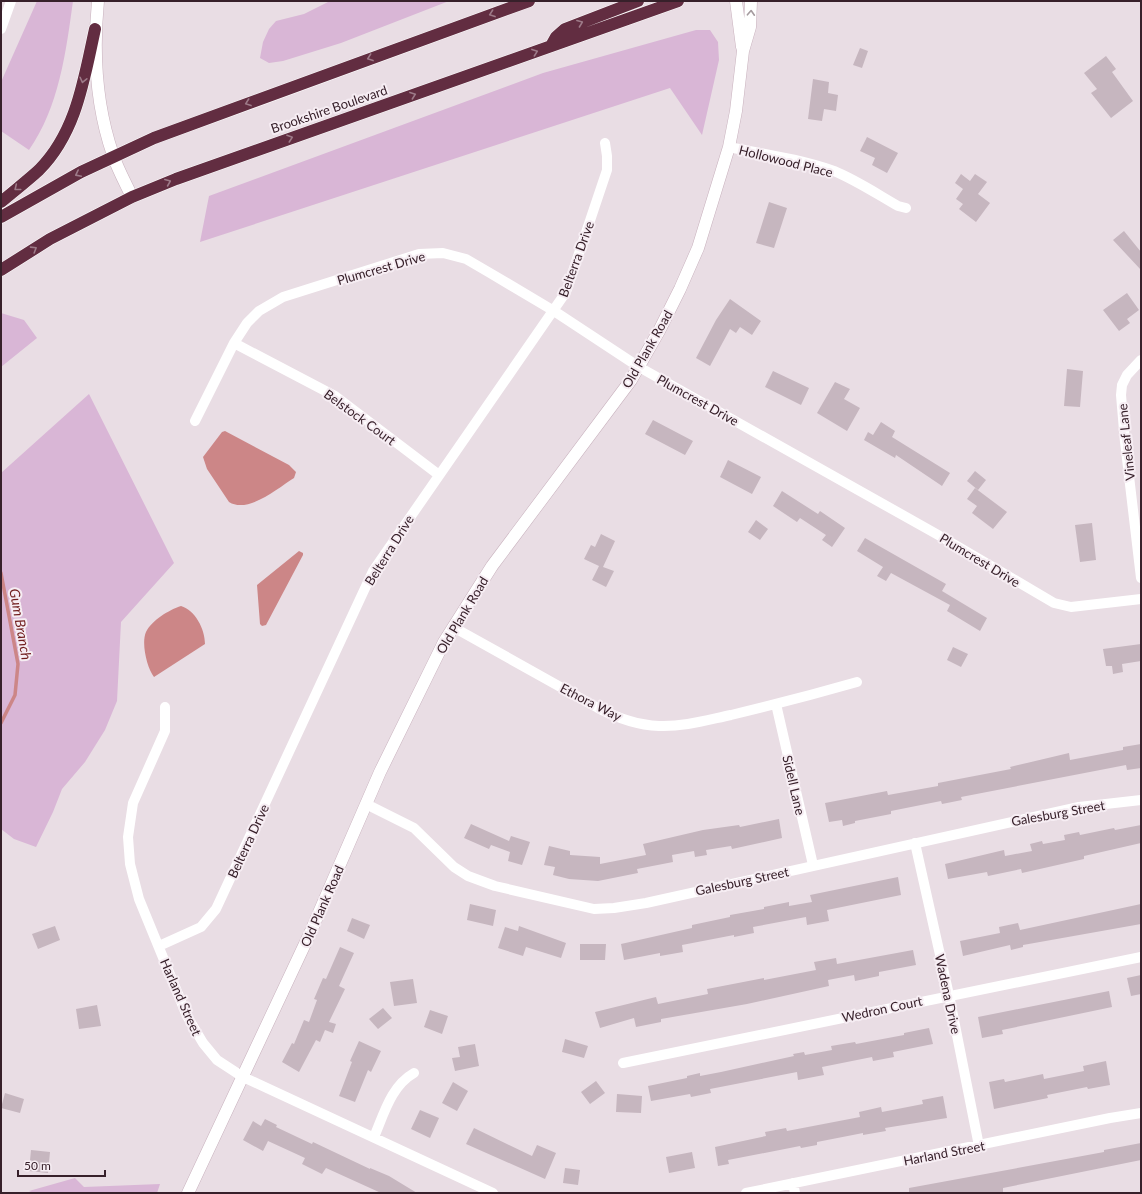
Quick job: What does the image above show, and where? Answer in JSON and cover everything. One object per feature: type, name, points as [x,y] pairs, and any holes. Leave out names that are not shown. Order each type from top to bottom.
[{"type":"highway","points":[[1,217],[30,200],[154,138],[529,1]]},
{"type":"highway","points":[[551,46],[556,37],[565,28],[638,1]]},
{"type":"highway","name":"Brookshire Boulevard","points":[[1,270],[50,239],[132,197],[244,154],[678,1]]},
{"type":"highway","points":[[1,202],[40,169],[54,151],[68,128],[76,108],[95,29]]},
{"type":"street","points":[[1,29],[11,1]]},
{"type":"street","points":[[98,1],[95,29],[98,86],[108,139],[114,157],[132,197]]},
{"type":"street","name":"Old Plank Road","points":[[736,1],[743,51]]},
{"type":"street","name":"Old Plank Road","points":[[188,1193],[314,924],[405,719],[453,627],[492,566],[639,367],[668,313],[698,248],[729,147],[736,111],[743,51],[750,27],[751,1]]},
{"type":"street","name":"Belterra Drive","points":[[159,946],[201,927],[216,909],[372,571],[566,292],[607,170],[605,143]]},
{"type":"street","name":"Hollowood Place","points":[[729,147],[833,171],[847,177],[898,206],[906,208]]},
{"type":"street","name":"Plumcrest Drive","points":[[195,421],[234,343],[247,323],[259,311],[283,297],[419,254],[443,253],[466,259],[554,311],[639,367],[940,536],[1054,603],[1071,607],[1141,599]]},
{"type":"street","name":"Belstock Court","points":[[234,343],[335,396],[439,475]]},
{"type":"street","name":"Vineleaf Lane","points":[[1141,360],[1127,375],[1122,385],[1121,395],[1141,578]]},
{"type":"street","name":"Ethora Way","points":[[453,627],[598,708],[633,722],[658,726],[684,725],[776,704],[857,682]]},
{"type":"street","name":"Sidell Lane","points":[[776,704],[813,865]]},
{"type":"street","name":"Harland Street","points":[[165,707],[165,731],[133,803],[128,837],[130,864],[138,899],[159,946],[187,1016],[203,1043],[217,1060],[243,1077],[493,1193]]},
{"type":"street","name":"Galesburg Street","points":[[366,804],[414,828],[454,867],[468,876],[510,890],[594,909],[614,908],[646,903],[1079,807],[1141,800]]},
{"type":"street","name":"Wadena Drive","points":[[915,843],[949,995],[979,1146]]},
{"type":"street","name":"Wedron Court","points":[[623,1063],[949,995],[1141,957]]},
{"type":"street","points":[[374,1137],[396,1088],[404,1079],[414,1073]]},
{"type":"street","name":"Harland Street","points":[[746,1193],[1110,1118],[1141,1113]]},
{"type":"street","points":[[793,1183],[795,1193]]},
{"type":"shaded area","points":[[37,1],[73,1],[60,78],[48,116],[29,150],[1,131],[1,82]]},
{"type":"shaded area","points":[[330,1],[449,1],[341,43],[283,61],[269,63],[260,58],[263,42],[269,29],[276,21],[304,14]]},
{"type":"shaded area","points":[[696,30],[710,30],[718,42],[719,60],[702,135],[670,88],[200,242],[209,196],[543,73]]},
{"type":"shaded area","points":[[1,313],[24,320],[37,338],[1,367]]},
{"type":"shaded area","points":[[89,394],[174,563],[121,622],[117,701],[105,730],[85,762],[62,789],[36,847],[14,839],[1,829],[1,473]]},
{"type":"shaded area","points":[[225,431],[289,465],[296,472],[294,478],[263,498],[254,502],[245,505],[237,505],[229,502],[207,469],[203,457],[222,432]]},
{"type":"shaded area","points":[[299,551],[303,553],[303,555],[266,625],[262,626],[260,624],[257,585]]},
{"type":"shaded area","points":[[181,606],[186,608],[195,616],[201,626],[205,638],[205,644],[154,677],[149,668],[144,649],[146,632],[152,623],[161,616]]},
{"type":"shaded area","points":[[75,1178],[84,1187],[160,1184],[157,1193],[33,1193],[29,1191]]},
{"type":"building","points":[[860,48],[868,51],[862,68],[853,65]]},
{"type":"building","points":[[1106,56],[1116,69],[1112,72],[1133,101],[1111,118],[1091,93],[1097,89],[1084,73]]},
{"type":"building","points":[[813,79],[829,82],[828,93],[838,95],[836,111],[824,109],[822,121],[808,119]]},
{"type":"building","points":[[867,137],[898,153],[887,173],[872,165],[875,158],[860,151]]},
{"type":"building","points":[[961,174],[970,181],[975,174],[987,182],[978,194],[990,203],[976,222],[959,209],[963,204],[956,199],[963,189],[955,183]]},
{"type":"building","points":[[769,202],[787,208],[774,248],[756,243]]},
{"type":"building","points":[[1124,231],[1141,252],[1141,270],[1113,240]]},
{"type":"building","points":[[1127,293],[1139,310],[1127,319],[1130,323],[1119,331],[1103,310]]},
{"type":"building","points":[[730,299],[761,321],[752,335],[740,327],[736,333],[730,329],[710,366],[696,358],[716,320]]},
{"type":"building","points":[[1067,369],[1083,371],[1080,407],[1064,406]]},
{"type":"building","points":[[773,371],[809,388],[801,405],[765,387]]},
{"type":"building","points":[[835,382],[850,389],[844,399],[860,408],[847,431],[817,413]]},
{"type":"building","points":[[653,420],[693,441],[685,455],[645,434]]},
{"type":"building","points":[[881,422],[895,431],[892,437],[950,473],[942,486],[896,455],[895,458],[864,440],[868,432],[873,435]]},
{"type":"building","points":[[728,460],[761,477],[752,494],[720,477]]},
{"type":"building","points":[[975,471],[986,480],[978,490],[967,481]]},
{"type":"building","points":[[975,488],[1007,512],[993,529],[972,513],[977,506],[967,499]]},
{"type":"building","points":[[782,491],[818,514],[820,511],[845,528],[832,547],[822,540],[826,535],[800,518],[797,522],[773,506]]},
{"type":"building","points":[[756,520],[768,529],[760,540],[748,532]]},
{"type":"building","points":[[1092,523],[1096,560],[1080,562],[1075,525]]},
{"type":"building","points":[[601,534],[615,541],[603,567],[614,571],[606,587],[592,580],[599,566],[584,559],[591,545],[595,547]]},
{"type":"building","points":[[865,538],[946,584],[942,591],[987,618],[980,631],[947,611],[950,605],[891,573],[886,581],[877,576],[883,567],[857,551]]},
{"type":"building","points":[[1141,644],[1141,661],[1122,664],[1123,672],[1113,674],[1112,666],[1106,666],[1103,649]]},
{"type":"building","points":[[953,647],[968,654],[961,667],[947,660]]},
{"type":"building","points":[[1141,744],[1141,768],[1127,770],[1126,765],[961,797],[962,800],[942,804],[941,801],[891,811],[891,814],[855,821],[855,823],[843,826],[842,820],[829,822],[825,803],[887,791],[888,795],[938,786],[938,783],[1011,769],[1010,767],[1069,753],[1070,760],[1123,750],[1123,747]]},
{"type":"building","points":[[779,819],[782,838],[732,849],[731,846],[706,850],[707,855],[695,857],[694,851],[672,855],[673,862],[637,869],[638,873],[598,881],[569,879],[553,875],[555,867],[544,865],[549,846],[570,851],[570,855],[600,857],[600,864],[646,855],[643,844],[703,830],[739,825],[740,827]]},
{"type":"building","points":[[471,824],[509,841],[511,836],[530,842],[522,865],[508,861],[510,852],[491,845],[489,849],[464,838]]},
{"type":"building","points":[[1141,825],[1141,843],[1084,856],[1084,859],[1022,873],[1021,869],[988,876],[987,872],[948,879],[945,864],[1004,850],[1005,856],[1032,851],[1030,844],[1042,841],[1043,844],[1065,840],[1064,835],[1079,832],[1080,835],[1114,828],[1115,830]]},
{"type":"building","points":[[898,877],[901,895],[827,910],[829,921],[807,925],[806,917],[753,927],[754,933],[734,937],[734,935],[682,945],[683,952],[660,956],[660,953],[624,960],[621,944],[692,928],[692,925],[730,917],[730,915],[764,909],[764,907],[789,902],[789,906],[812,902],[810,895]]},
{"type":"building","points":[[470,904],[496,910],[493,926],[467,920]]},
{"type":"building","points":[[1141,904],[1141,924],[1023,945],[1023,947],[1011,950],[1010,945],[963,956],[960,941],[1000,933],[999,927],[1018,923],[1020,930]]},
{"type":"building","points":[[352,918],[370,925],[364,939],[347,931]]},
{"type":"building","points":[[55,926],[60,940],[38,949],[32,934]]},
{"type":"building","points":[[519,926],[566,943],[561,958],[526,947],[523,956],[498,948],[505,927],[518,931]]},
{"type":"building","points":[[580,944],[606,944],[605,960],[580,960]]},
{"type":"building","points":[[340,947],[354,953],[339,986],[345,989],[329,1022],[336,1024],[333,1033],[325,1030],[320,1042],[316,1040],[299,1072],[282,1062],[292,1043],[294,1044],[304,1020],[309,1022],[317,1000],[314,999],[323,978],[326,979]]},
{"type":"building","points":[[913,950],[916,965],[879,972],[879,976],[855,981],[854,975],[828,980],[829,986],[747,1004],[661,1019],[661,1022],[636,1027],[634,1018],[600,1028],[595,1012],[656,997],[658,1004],[708,994],[707,989],[816,970],[814,962],[836,958],[837,964]]},
{"type":"building","points":[[1141,975],[1141,994],[1131,996],[1127,978]]},
{"type":"building","points":[[413,979],[417,1003],[394,1006],[390,982]]},
{"type":"building","points":[[1109,991],[1112,1007],[1002,1030],[1003,1034],[982,1038],[978,1017]]},
{"type":"building","points":[[97,1005],[101,1026],[79,1029],[76,1009]]},
{"type":"building","points":[[383,1008],[392,1018],[378,1029],[369,1019]]},
{"type":"building","points":[[430,1010],[448,1016],[442,1034],[424,1027]]},
{"type":"building","points":[[929,1028],[933,1044],[893,1052],[894,1057],[873,1061],[872,1057],[822,1067],[824,1075],[798,1080],[797,1072],[710,1089],[711,1093],[691,1097],[690,1094],[651,1101],[648,1086],[687,1078],[687,1076],[700,1073],[700,1076],[721,1072],[794,1056],[793,1054],[804,1052],[805,1055],[832,1050],[831,1046],[855,1042],[856,1044],[904,1035],[904,1033]]},
{"type":"building","points":[[565,1039],[588,1046],[584,1058],[562,1052]]},
{"type":"building","points":[[359,1041],[381,1051],[371,1072],[368,1070],[355,1102],[339,1096],[352,1062],[350,1061]]},
{"type":"building","points":[[475,1044],[479,1066],[455,1071],[452,1058],[460,1057],[458,1047]]},
{"type":"building","points":[[1106,1061],[1110,1085],[1088,1089],[1087,1087],[1047,1095],[1048,1098],[994,1109],[989,1082],[1004,1079],[1005,1082],[1043,1074],[1044,1079],[1084,1071],[1083,1066]]},
{"type":"building","points":[[596,1081],[605,1093],[590,1104],[581,1092]]},
{"type":"building","points":[[453,1082],[468,1091],[457,1111],[442,1103]]},
{"type":"building","points":[[5,1093],[24,1099],[20,1113],[1,1108]]},
{"type":"building","points":[[617,1094],[642,1096],[641,1113],[616,1112]]},
{"type":"building","points":[[943,1096],[947,1118],[885,1128],[886,1131],[863,1135],[863,1133],[817,1142],[817,1145],[801,1148],[800,1146],[728,1160],[729,1164],[718,1166],[715,1147],[766,1136],[765,1132],[786,1128],[787,1131],[860,1117],[859,1112],[881,1107],[882,1112],[923,1104],[922,1100]]},
{"type":"building","points":[[420,1110],[439,1118],[430,1138],[411,1129]]},
{"type":"building","points":[[265,1119],[277,1125],[276,1127],[312,1144],[313,1142],[370,1169],[389,1176],[417,1193],[381,1193],[326,1168],[322,1174],[302,1164],[305,1158],[268,1141],[263,1151],[243,1140],[253,1121],[261,1126]]},
{"type":"building","points":[[474,1128],[532,1156],[537,1145],[556,1153],[545,1179],[466,1144]]},
{"type":"building","points":[[1141,1143],[1141,1160],[1003,1188],[1003,1193],[909,1193],[909,1188],[1104,1152],[1104,1150]]},
{"type":"building","points":[[31,1150],[50,1152],[48,1173],[29,1171]]},
{"type":"building","points":[[692,1152],[695,1168],[669,1173],[666,1157]]},
{"type":"building","points":[[565,1168],[580,1170],[578,1185],[563,1183]]},
{"type":"waterway","name":"Gum Branch","points":[[1,573],[18,664],[15,695],[1,723]]}]
